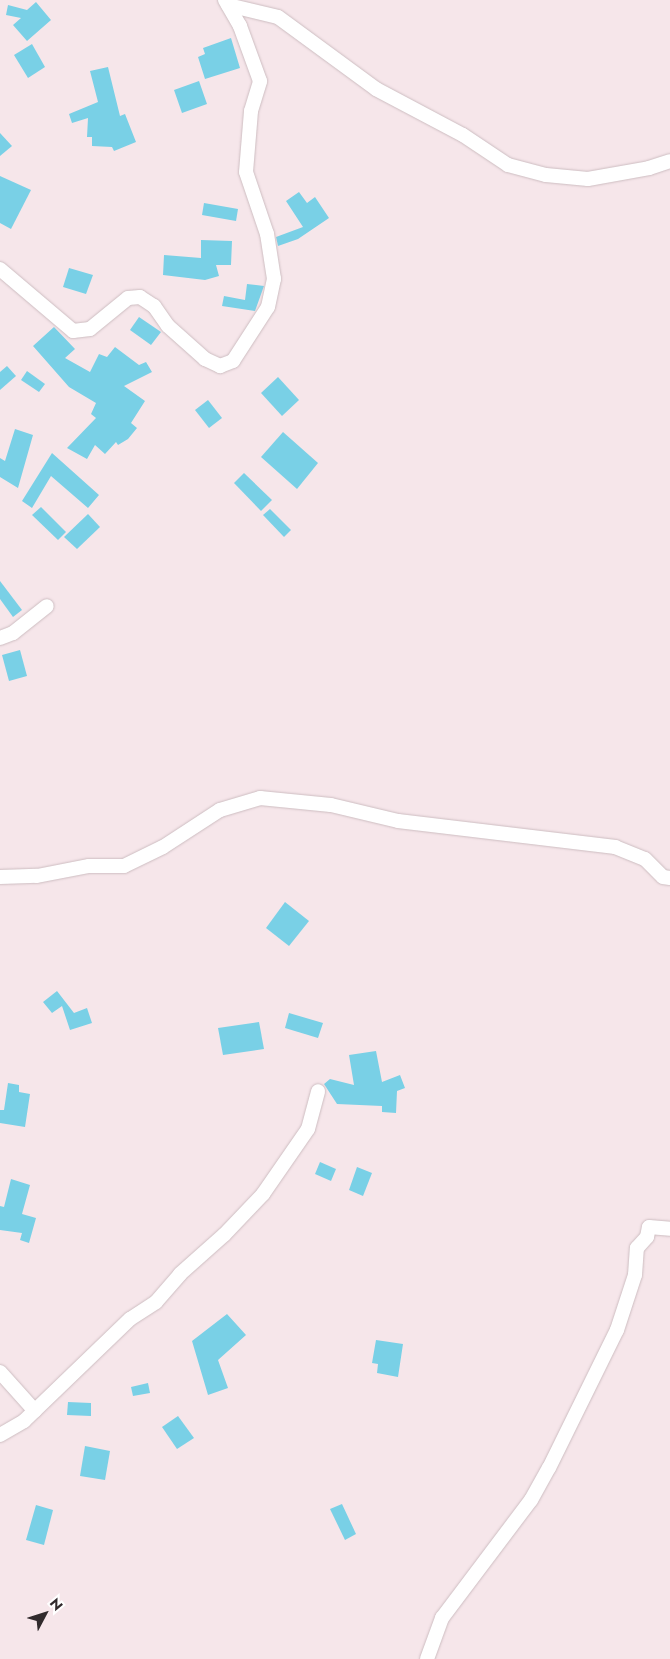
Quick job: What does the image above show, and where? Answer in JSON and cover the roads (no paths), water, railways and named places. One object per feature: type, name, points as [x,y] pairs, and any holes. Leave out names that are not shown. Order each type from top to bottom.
[{"type":"street","points":[[226,2],[278,17],[376,89],[463,135],[508,165],[546,174],[588,179],[649,168],[670,161]]},
{"type":"street","points":[[0,269],[73,331],[90,329],[128,298],[140,297],[154,306],[168,326],[205,359],[220,366],[233,361],[268,307],[274,279],[267,234],[246,172],[250,119],[260,81],[240,26],[226,2]]},
{"type":"street","points":[[0,638],[13,633],[48,606]]},
{"type":"street","points":[[0,876],[37,876],[89,866],[124,866],[164,847],[220,810],[260,798],[331,805],[398,821],[615,847],[645,859],[663,877],[670,878]]},
{"type":"street","points":[[0,1435],[35,1411],[130,1319],[156,1302],[180,1274],[224,1235],[262,1194],[308,1129],[318,1091]]},
{"type":"street","points":[[427,1659],[442,1618],[531,1500],[549,1468],[617,1330],[635,1275],[637,1248],[647,1237],[649,1227],[670,1229]]},
{"type":"street","points":[[0,1372],[35,1411]]}]
